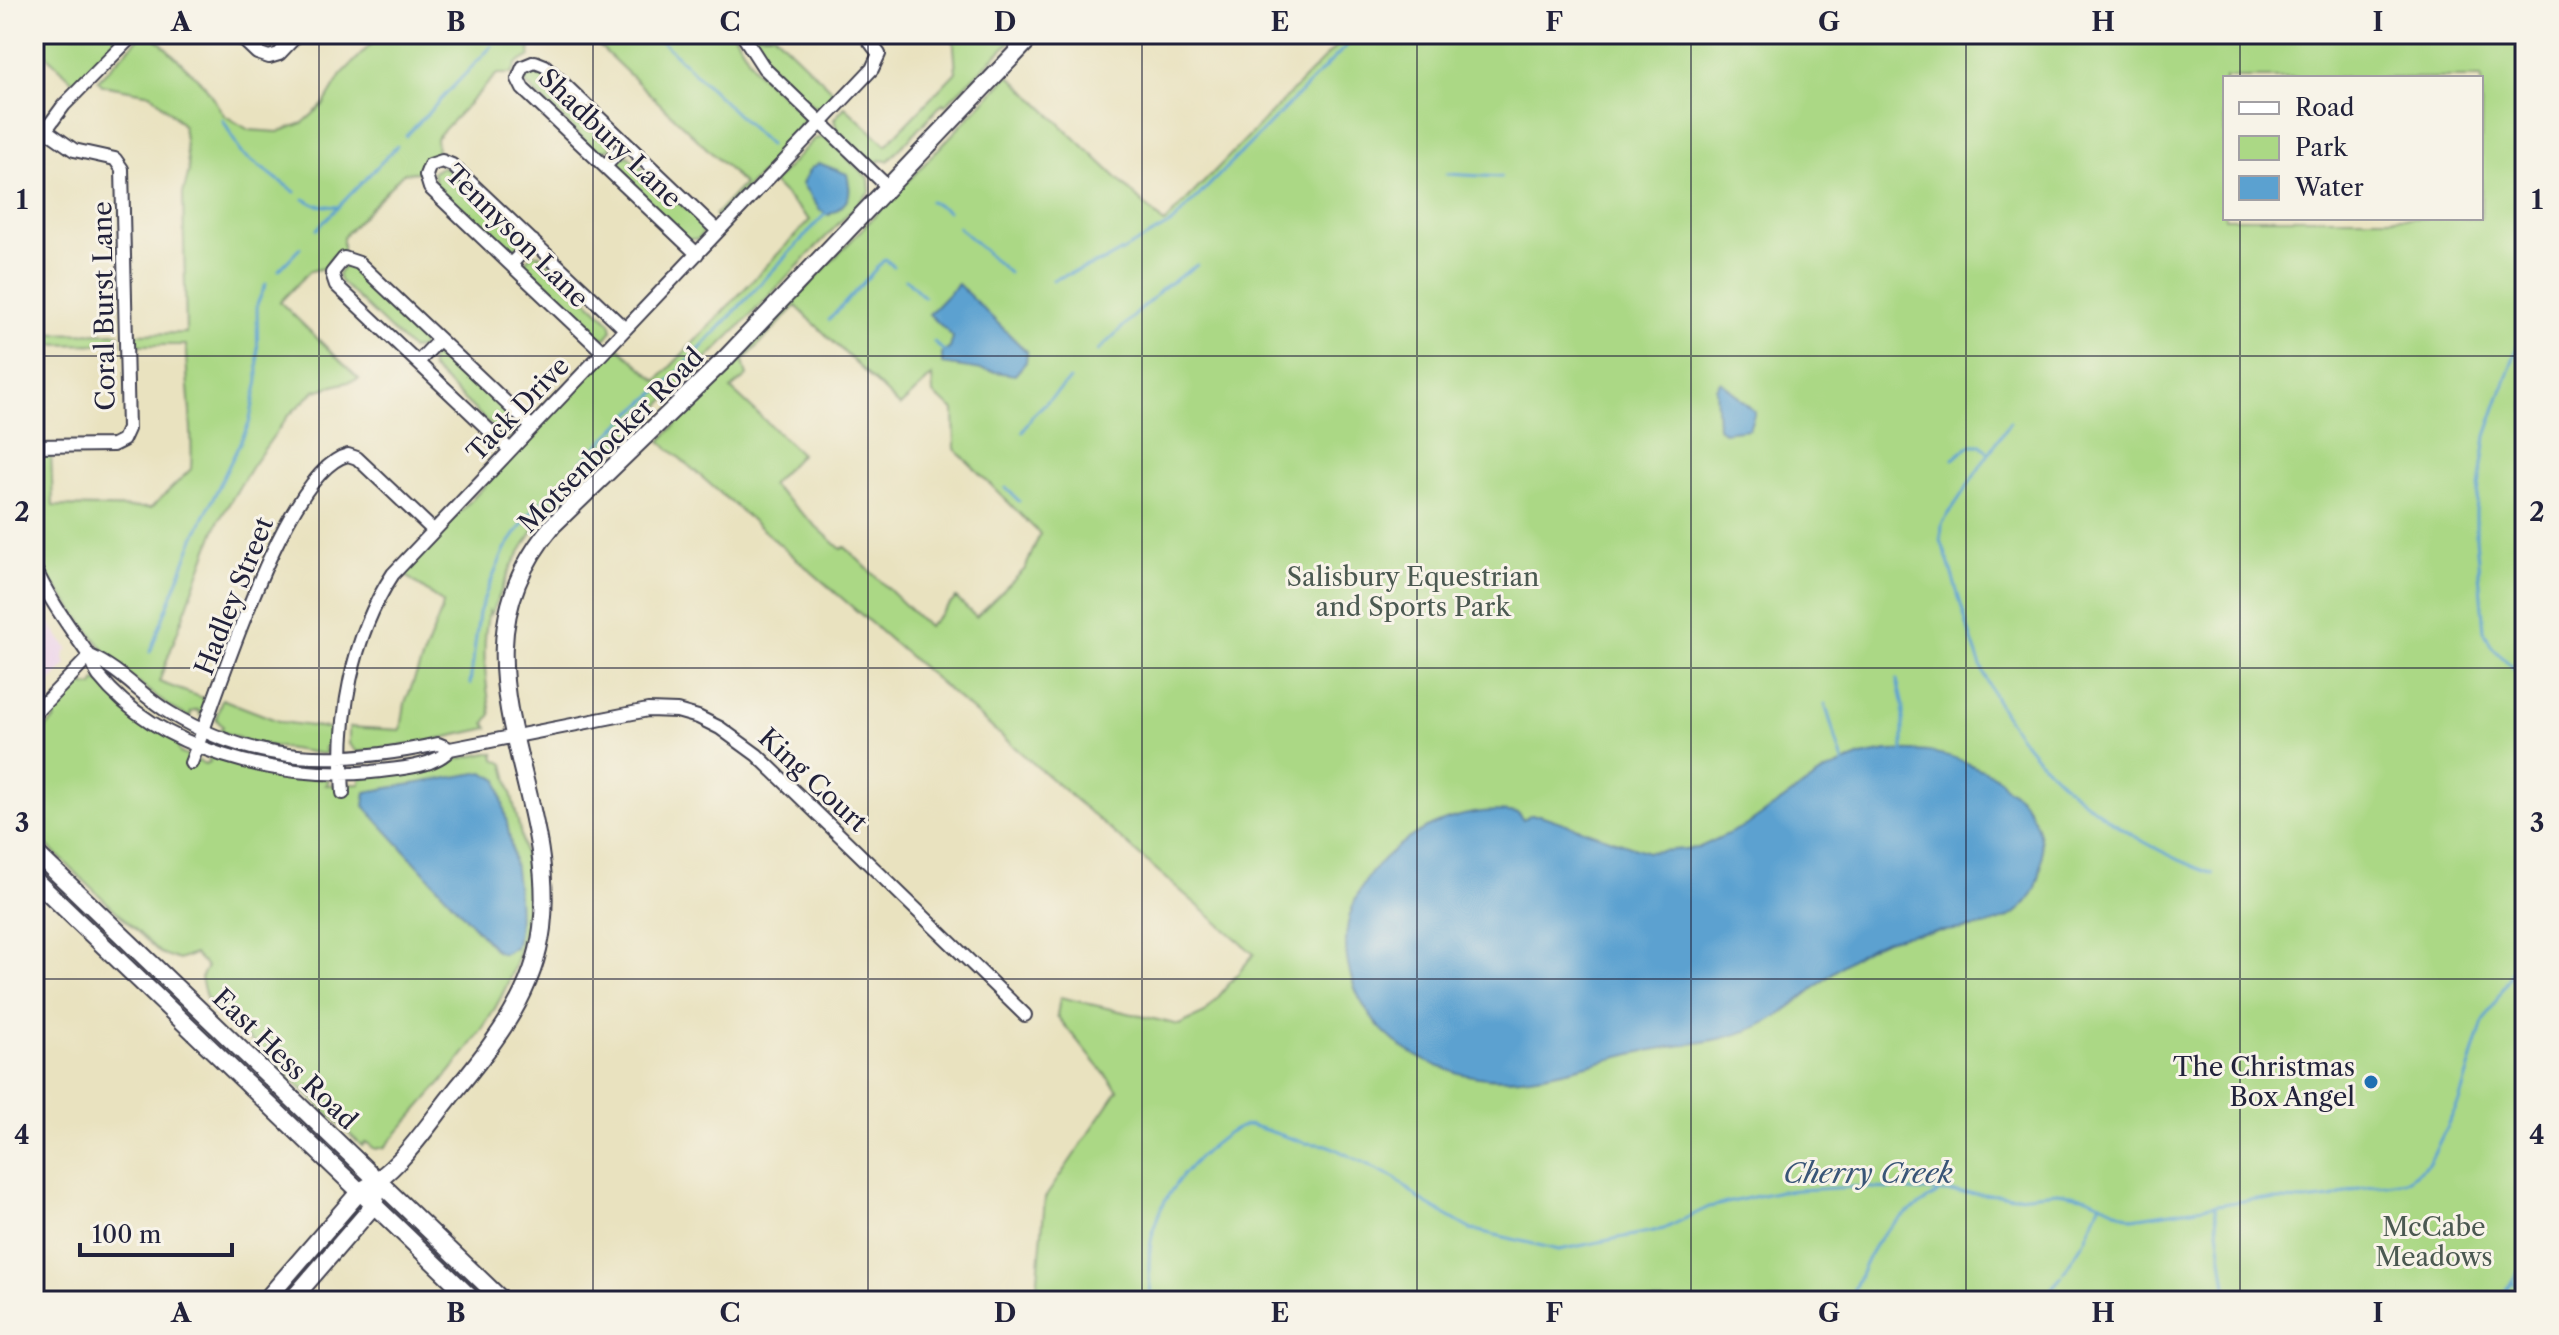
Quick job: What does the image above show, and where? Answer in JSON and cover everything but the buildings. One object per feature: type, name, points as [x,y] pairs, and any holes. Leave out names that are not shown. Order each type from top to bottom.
[{"type":"main road","name":"Motsenbocker Road","points":[[265,1301],[360,1191],[379,1182],[500,1036],[533,968],[542,926],[543,883],[503,675],[503,634],[515,588],[537,546],[569,508],[722,362],[1034,34]]},
{"type":"main road","name":"East Hess Road","points":[[34,851],[503,1301]]},
{"type":"main road","name":"East Hess Road","points":[[34,879],[474,1301]]},
{"type":"main road","name":"Motsenbocker Road","points":[[291,1301],[374,1205],[379,1182]]},
{"type":"street","points":[[34,146],[40,126],[134,34]]},
{"type":"street","points":[[237,34],[268,62],[298,34]]},
{"type":"street","points":[[742,34],[759,64],[889,188]]},
{"type":"street","name":"Tack Drive","points":[[343,793],[347,693],[369,626],[393,574],[878,63],[878,50],[864,34]]},
{"type":"street","name":"Shadbury Lane","points":[[697,254],[523,89],[518,79],[523,67],[535,62],[545,66],[718,231]]},
{"type":"street","name":"Coral Burst Lane","points":[[34,446],[127,443],[128,429],[121,159],[74,150],[40,126]]},
{"type":"street","points":[[605,166],[626,144]]},
{"type":"street","name":"Tennyson Lane","points":[[603,352],[430,188],[426,175],[430,165],[442,161],[452,165],[625,329]]},
{"type":"street","points":[[511,264],[533,241]]},
{"type":"street","points":[[510,450],[336,285],[332,273],[339,260],[349,258],[359,263],[532,427]]},
{"type":"street","points":[[418,362],[439,340]]},
{"type":"street","name":"Hadley Street","points":[[191,763],[279,535],[312,487],[337,459],[348,450],[433,530]]},
{"type":"street","points":[[34,566],[63,620],[90,656],[97,674],[163,727],[198,745],[276,769],[342,774],[428,762],[442,758],[450,749],[438,744],[342,760],[274,753],[203,731],[158,706],[107,664],[90,656]]},
{"type":"street","points":[[34,714],[90,656]]},
{"type":"street","name":"King Court","points":[[450,749],[648,710],[677,711],[708,721],[785,780],[1025,1015]]},
{"type":"shaded area","points":[[34,585],[49,622],[69,651],[65,651],[67,665],[34,698]]},
{"type":"green space","points":[[34,34],[124,34],[76,84],[34,43]]},
{"type":"green space","points":[[143,34],[152,34],[205,86],[224,115],[249,130],[278,132],[303,123],[324,104],[341,75],[381,34],[535,34],[529,40],[530,56],[516,64],[512,74],[497,74],[436,138],[437,153],[428,157],[418,172],[403,173],[343,237],[343,252],[333,256],[325,268],[310,271],[280,302],[359,379],[315,391],[288,416],[252,466],[218,522],[159,682],[208,700],[200,715],[198,710],[191,712],[190,718],[168,706],[113,662],[48,577],[34,546],[34,453],[51,453],[53,506],[151,508],[191,469],[186,345],[133,345],[133,334],[186,333],[183,194],[189,171],[183,125],[151,94],[102,85],[98,80]]},
{"type":"green space","points":[[587,34],[734,34],[756,71],[807,120],[799,125],[805,129],[717,218],[715,215],[744,184]]},
{"type":"green space","points":[[749,34],[774,34],[837,95],[824,108],[814,107],[768,63]]},
{"type":"green space","points":[[953,34],[1018,34],[945,105],[943,103],[888,161],[879,160],[876,166],[837,130],[834,119],[845,107],[886,145],[956,72]]},
{"type":"green space","points":[[1348,34],[2525,34],[2525,1301],[1036,1301],[1045,1198],[1118,1090],[1057,1016],[1060,997],[1179,1025],[1205,1013],[1254,954],[660,441],[1009,75],[1164,223]],"holes":[[[796,306],[900,406],[932,376],[933,394],[954,410],[955,449],[1040,534],[1025,569],[976,617],[956,598],[928,627],[845,547],[841,549],[771,485],[801,454],[731,389],[747,376],[743,361]]]},
{"type":"green space","points":[[530,69],[540,69],[608,134],[611,148],[598,153],[524,82]]},
{"type":"green space","points":[[825,137],[869,179],[870,191],[748,318],[533,531],[511,567],[491,615],[489,611],[485,650],[491,714],[485,723],[488,728],[415,744],[357,752],[349,744],[349,727],[401,730],[405,703],[442,609],[443,603],[402,573],[617,346],[657,381],[810,220],[773,183],[814,139]]},
{"type":"green space","points":[[628,156],[702,223],[704,230],[699,239],[687,239],[616,170],[620,157]]},
{"type":"green space","points":[[443,166],[516,233],[519,242],[515,250],[502,249],[435,186],[433,172]]},
{"type":"green space","points":[[533,254],[540,255],[610,322],[612,330],[606,338],[595,337],[526,272],[524,262]]},
{"type":"green space","points":[[353,265],[425,333],[422,348],[411,349],[340,281],[338,275],[343,267]]},
{"type":"green space","points":[[119,333],[120,344],[34,345],[34,334]]},
{"type":"green space","points":[[445,352],[517,420],[517,432],[510,437],[501,435],[431,368],[431,357]]},
{"type":"green space","points":[[82,680],[84,685],[93,686],[96,680],[183,744],[178,747],[180,753],[205,764],[210,762],[208,757],[212,756],[269,773],[329,780],[326,785],[360,784],[360,778],[488,753],[494,753],[495,759],[504,764],[524,854],[527,885],[525,925],[516,962],[502,996],[483,1028],[436,1089],[385,1147],[375,1149],[366,1142],[362,1146],[206,998],[201,978],[207,967],[194,954],[179,960],[160,953],[34,833],[34,739],[55,719],[55,715],[50,714],[52,710]]},
{"type":"green space","points":[[222,699],[281,722],[335,729],[334,746],[329,743],[324,748],[327,752],[323,754],[252,743],[219,731],[223,727],[216,719]]},
{"type":"water","points":[[819,163],[847,174],[849,191],[846,201],[829,215],[820,210],[802,184],[810,169]]},
{"type":"water","points":[[958,284],[1027,352],[1026,362],[1015,375],[942,364],[942,353],[950,348],[953,337],[929,314]]},
{"type":"water","points":[[1721,381],[1755,412],[1749,429],[1723,432],[1718,427],[1716,388]]},
{"type":"water","points":[[1887,751],[1921,751],[1961,760],[1995,776],[2019,798],[2030,811],[2037,827],[2042,862],[2039,879],[2022,908],[1992,924],[1882,942],[1852,958],[1769,1021],[1740,1033],[1537,1076],[1494,1079],[1441,1067],[1416,1056],[1394,1041],[1375,1022],[1360,999],[1350,973],[1346,938],[1353,906],[1369,877],[1391,852],[1419,832],[1451,818],[1484,812],[1518,813],[1523,820],[1530,815],[1540,815],[1648,852],[1698,848],[1747,825],[1824,772],[1861,756]]},
{"type":"water","points":[[483,772],[498,780],[517,889],[519,911],[515,947],[503,954],[496,951],[364,806],[366,792]]},
{"type":"waterway","points":[[654,34],[769,145]]},
{"type":"waterway","points":[[1053,280],[1108,259],[1172,223],[1358,34]]},
{"type":"waterway","name":"Cherry Creek","points":[[2521,34],[2525,51]]},
{"type":"waterway","points":[[406,136],[492,46]]},
{"type":"waterway","name":"Cherry Creek","points":[[2525,58],[2516,94],[2525,129]]},
{"type":"waterway","points":[[223,120],[241,153],[295,192]]},
{"type":"waterway","points":[[317,229],[397,146]]},
{"type":"waterway","points":[[1446,174],[1501,177]]},
{"type":"waterway","points":[[304,199],[316,205],[338,207]]},
{"type":"waterway","points":[[930,201],[948,211]]},
{"type":"waterway","points":[[470,684],[479,613],[505,549],[529,515],[629,415],[672,379],[827,212]]},
{"type":"waterway","points":[[958,227],[1009,273]]},
{"type":"waterway","points":[[279,270],[300,248]]},
{"type":"waterway","points":[[829,320],[885,259],[893,266]]},
{"type":"waterway","points":[[1098,351],[1163,288],[1197,265]]},
{"type":"waterway","points":[[906,279],[924,297]]},
{"type":"waterway","points":[[150,652],[194,538],[249,424],[258,380],[257,304],[266,284]]},
{"type":"waterway","name":"Cherry Creek","points":[[2525,325],[2486,436],[2476,510],[2484,630],[2491,646],[2525,679]]},
{"type":"waterway","points":[[934,342],[946,353]]},
{"type":"waterway","points":[[1023,432],[1032,416],[1070,380]]},
{"type":"waterway","points":[[2010,422],[1942,524],[1941,540],[1989,685],[2006,717],[2028,747],[2083,800],[2146,843],[2213,874]]},
{"type":"waterway","points":[[1953,459],[1971,445],[1981,445],[1988,452]]},
{"type":"waterway","points":[[1006,488],[1019,501]]},
{"type":"waterway","points":[[1897,680],[1903,706],[1903,751]]},
{"type":"waterway","points":[[1825,704],[1844,765]]},
{"type":"waterway","name":"Cherry Creek","points":[[1152,1301],[1149,1256],[1157,1217],[1166,1200],[1190,1166],[1207,1150],[1232,1131],[1250,1125],[1306,1143],[1327,1145],[1395,1178],[1422,1201],[1470,1229],[1559,1250],[1664,1229],[1709,1207],[1780,1191],[1855,1187],[2017,1196],[2058,1192],[2088,1197],[2133,1218],[2256,1199],[2304,1201],[2332,1198],[2359,1188],[2406,1181],[2429,1163],[2459,1102],[2482,1025],[2511,975],[2525,932]]},
{"type":"waterway","points":[[1849,1301],[1881,1237],[1902,1217],[1937,1194]]},
{"type":"waterway","points":[[2064,1272],[2085,1239],[2100,1205]]},
{"type":"waterway","points":[[2215,1208],[2228,1301]]},
{"type":"waterway","points":[[2498,1301],[2525,1262]]},
{"type":"waterway","points":[[2041,1301],[2062,1276]]},
{"type":"waterway","points":[[2512,1282],[2525,1292]]},
{"type":"place","name":"The Christmas Box Angel","points":[[2371,1082]]},
{"type":"park label","name":"Salisbury Equestrian and Sports Park","points":[[1413,592]]},
{"type":"park label","name":"McCabe Meadows","points":[[2434,1242]]}]
